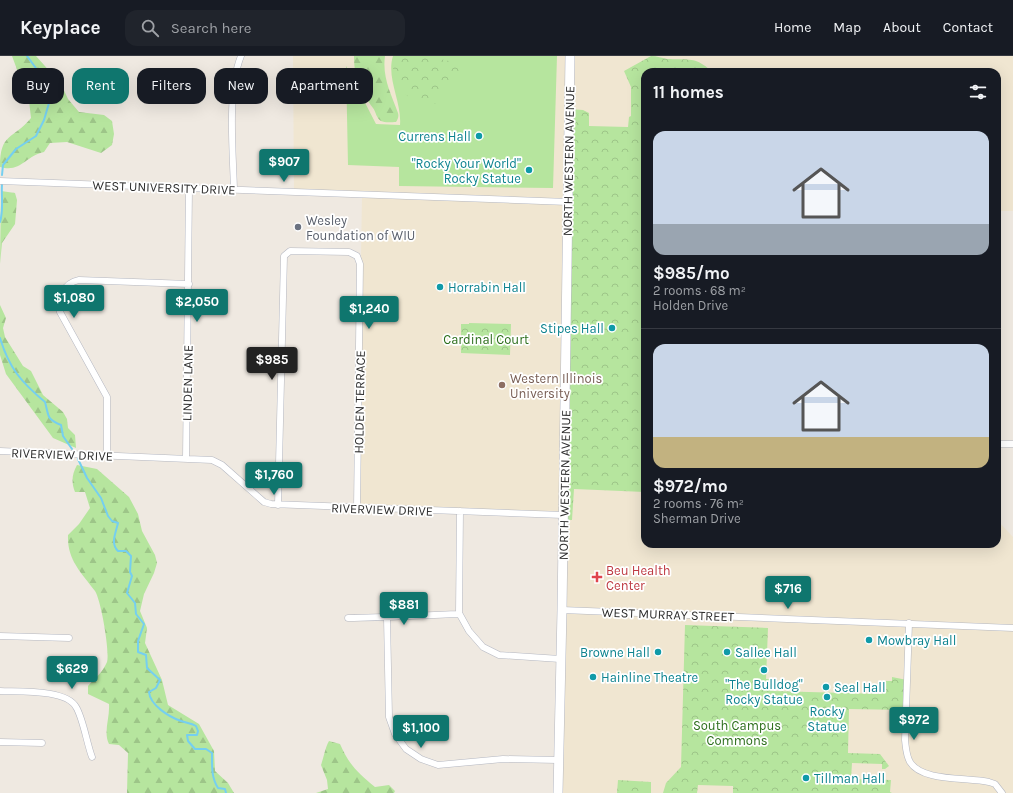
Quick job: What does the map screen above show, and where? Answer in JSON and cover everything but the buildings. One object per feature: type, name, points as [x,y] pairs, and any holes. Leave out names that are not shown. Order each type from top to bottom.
[{"type":"street","points":[[234,190],[233,91],[235,72],[241,56]]},
{"type":"street","name":"NORTH WESTERN AVENUE","points":[[558,793],[570,56]]},
{"type":"street","name":"WEST UNIVERSITY DRIVE","points":[[0,181],[568,202]]},
{"type":"street","name":"LINDEN LANE","points":[[186,458],[189,188]]},
{"type":"street","name":"HOLDEN TERRACE","points":[[278,505],[283,258],[286,252],[290,251],[349,252],[354,254],[360,261],[357,508]]},
{"type":"street","points":[[107,455],[107,397],[60,312],[59,303],[61,294],[71,282],[79,280],[189,284]]},
{"type":"street","points":[[1001,444],[1013,444]]},
{"type":"street","name":"RIVERVIEW DRIVE","points":[[0,451],[212,460],[218,462],[264,502],[278,505],[563,515]]},
{"type":"street","points":[[460,511],[460,614],[476,640],[483,647],[494,653],[507,656],[560,659]]},
{"type":"street","name":"WEST MURRAY STREET","points":[[562,610],[1013,628]]},
{"type":"street","points":[[348,618],[387,618],[410,615],[460,614]]},
{"type":"street","points":[[387,618],[388,717],[400,742],[413,754],[438,765],[503,759],[558,760]]},
{"type":"street","points":[[909,623],[905,740],[906,752],[910,763],[919,770],[929,774],[989,782],[995,784],[1002,793]]},
{"type":"street","points":[[0,636],[70,638]]},
{"type":"street","points":[[0,691],[54,694],[67,698],[76,707],[92,757]]},
{"type":"street","points":[[0,742],[42,743]]},
{"type":"shaded area","name":"Western Illinois University","points":[[293,56],[1013,56],[1013,211],[1001,211],[1001,68],[641,68],[641,548],[1001,548],[1001,524],[1013,537],[1013,793],[558,793],[563,515],[357,508],[362,195],[294,192],[293,104],[373,104],[373,68],[293,68]]},
{"type":"green space","points":[[12,56],[36,56],[47,68],[16,68]]},
{"type":"green space","points":[[354,56],[385,56],[384,64],[386,78],[398,114],[396,122],[381,121],[370,104],[373,104],[373,68],[355,68]]},
{"type":"green space","points":[[393,56],[557,56],[553,188],[399,186],[399,167],[348,165],[347,104],[366,104],[376,124],[400,125],[399,108],[391,73]]},
{"type":"green space","points":[[394,56],[436,58],[456,64],[463,69],[465,75],[445,86],[439,103],[429,104],[419,102],[411,98],[398,85],[393,66]]},
{"type":"green space","points":[[651,56],[667,59],[686,59],[696,61],[707,68],[641,68],[641,492],[574,489],[572,520],[563,520],[569,109],[583,110],[589,113],[589,126],[628,127],[629,117],[631,116],[631,87],[624,71]]},
{"type":"green space","points":[[64,90],[68,99],[79,112],[104,115],[112,121],[114,134],[112,145],[101,153],[67,142],[50,143],[44,152],[32,157],[18,166],[13,168],[0,167],[2,148],[5,142],[31,118],[29,104],[64,104]]},
{"type":"green space","points":[[1,191],[15,193],[17,200],[15,224],[2,243],[0,264]]},
{"type":"green space","points":[[0,305],[6,318],[3,328],[5,337],[23,366],[31,371],[43,395],[63,412],[67,419],[68,428],[75,435],[76,448],[53,438],[6,374],[0,355]]},
{"type":"green space","name":"Cardinal Court","points":[[461,324],[511,324],[510,355],[461,353]]},
{"type":"green space","points":[[77,465],[97,469],[129,497],[138,514],[142,531],[155,555],[157,563],[144,594],[140,611],[147,628],[145,643],[162,680],[168,705],[199,724],[214,751],[215,771],[228,783],[234,793],[127,793],[128,753],[119,745],[109,744],[107,739],[109,704],[88,694],[88,686],[105,666],[108,656],[102,615],[97,596],[72,559],[68,544],[68,535],[79,524],[90,508],[85,492],[75,492],[73,478]]},
{"type":"green space","name":"South Campus Commons","points":[[685,625],[768,628],[766,679],[772,679],[772,691],[882,694],[883,681],[892,681],[892,677],[907,680],[906,710],[849,709],[848,753],[880,754],[889,766],[882,769],[882,764],[852,763],[851,779],[891,780],[890,792],[892,793],[733,793],[733,786],[698,785],[697,793],[663,793],[666,783],[681,767]]},
{"type":"green space","points":[[329,741],[340,744],[354,768],[375,787],[389,785],[395,791],[394,793],[316,793],[328,789],[327,780],[321,765]]},
{"type":"green space","points":[[618,780],[651,782],[651,793],[617,793]]},
{"type":"waterway","points":[[2,175],[3,165],[16,149],[36,136],[44,120],[49,103],[49,86],[27,56]]},
{"type":"waterway","points":[[0,222],[2,208],[2,184]]},
{"type":"waterway","points":[[0,338],[7,358],[17,374],[29,388],[45,402],[50,419],[61,425],[63,436],[72,449]]},
{"type":"waterway","points":[[78,459],[87,478],[101,498],[108,516],[112,521],[118,523],[114,538],[114,545],[118,551],[126,551],[131,556],[130,572],[132,576],[127,593],[135,603],[136,614],[144,624],[138,641],[138,652],[146,655],[147,668],[160,680],[156,688],[149,692],[150,697],[156,706],[161,710],[176,719],[196,726],[198,731],[197,735],[187,735],[188,741],[195,749],[206,749],[212,753],[212,771],[214,780],[218,788],[225,789],[226,793]]},
{"type":"place","name":"Currens Hall","points":[[479,136]]},
{"type":"place","name":"\"Rocky Your World\" Rocky Statue","points":[[529,170]]},
{"type":"place","name":"Wesley Foundation of WIU","points":[[298,227]]},
{"type":"place","name":"Horrabin Hall","points":[[440,287]]},
{"type":"place","name":"Stipes Hall","points":[[612,328]]},
{"type":"place","name":"Western Illinois University","points":[[502,385]]},
{"type":"place","name":"Beu Health Center","points":[[597,577]]},
{"type":"place","name":"Mowbray Hall","points":[[869,640]]},
{"type":"place","name":"Browne Hall","points":[[658,652]]},
{"type":"place","name":"Sallee Hall","points":[[727,652]]},
{"type":"place","name":"\"The Bulldog\" Rocky Statue","points":[[764,670]]},
{"type":"place","name":"Hainline Theatre","points":[[593,677]]},
{"type":"place","name":"Seal Hall","points":[[826,687]]},
{"type":"place","name":"Rocky Statue","points":[[827,697]]},
{"type":"place","name":"Tillman Hall","points":[[806,778]]}]
